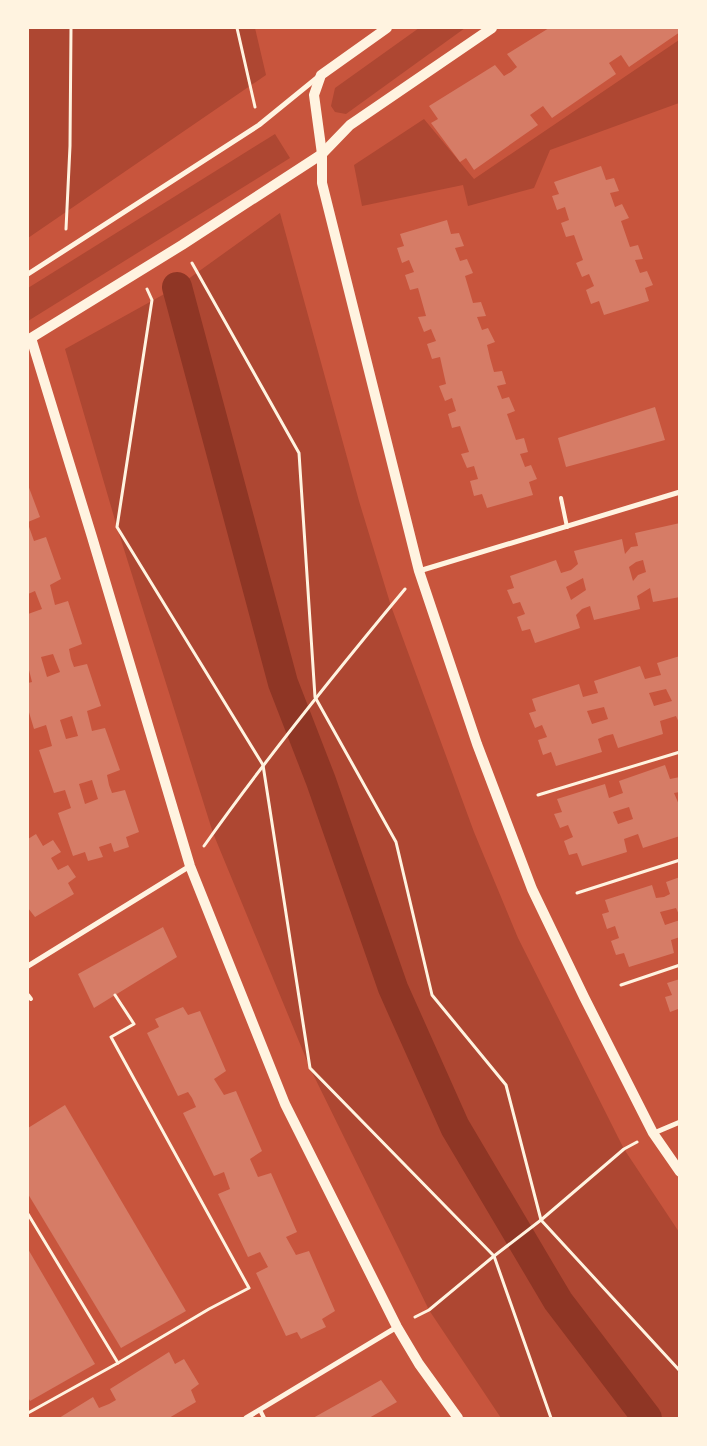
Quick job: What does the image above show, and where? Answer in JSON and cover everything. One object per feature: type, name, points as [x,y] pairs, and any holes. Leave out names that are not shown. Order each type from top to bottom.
[{"type":"main road","points":[[387,28],[320,75],[314,95],[322,154],[322,183],[419,571],[477,744],[532,889],[653,1134],[680,1172]]},
{"type":"main road","points":[[458,1418],[419,1364],[397,1327],[285,1104],[190,866],[31,338],[182,245],[322,154],[350,125],[492,28]]},
{"type":"street","points":[[28,274],[65,248],[259,125],[320,75]]},
{"type":"street","points":[[419,571],[680,492]]},
{"type":"street","points":[[28,966],[190,866]]},
{"type":"street","points":[[653,1134],[680,1122]]},
{"type":"street","points":[[246,1418],[397,1327]]},
{"type":"lane","points":[[561,498],[567,527]]},
{"type":"lane","points":[[28,995],[30,999]]},
{"type":"lane","points":[[260,1410],[264,1418]]},
{"type":"path","points":[[65,248],[70,146],[71,28]]},
{"type":"path","points":[[237,28],[259,125]]},
{"type":"path","points":[[182,245],[299,453],[315,697],[396,842],[432,995],[506,1085],[541,1220],[680,1371]]},
{"type":"path","points":[[139,272],[152,300],[117,528],[263,766],[310,1068],[494,1256],[551,1418]]},
{"type":"path","points":[[190,866],[315,697],[419,571]]},
{"type":"path","points":[[538,795],[680,752]]},
{"type":"path","points":[[577,893],[680,860]]},
{"type":"path","points":[[621,985],[680,966]]},
{"type":"path","points":[[28,1413],[118,1364],[209,1309],[249,1288],[111,1037],[134,1024],[116,995]]},
{"type":"path","points":[[397,1327],[429,1310],[541,1220],[624,1149],[653,1134]]},
{"type":"path","points":[[28,1214],[118,1364]]},
{"type":"shaded area","points":[[28,28],[255,28],[266,75],[28,238]]},
{"type":"shaded area","points":[[419,28],[465,28],[346,114],[335,112],[331,106],[335,88]]},
{"type":"shaded area","points":[[679,40],[679,103],[550,150],[534,188],[468,206],[463,185],[362,206],[354,165],[424,119],[474,179]]},
{"type":"shaded area","points":[[275,134],[290,158],[28,321],[28,288]]},
{"type":"shaded area","points":[[280,213],[359,501],[391,606],[474,832],[518,938],[624,1149],[679,1232],[679,1418],[501,1418],[429,1310],[310,1068],[213,833],[117,527],[65,349],[177,287]]},
{"type":"building","points":[[549,28],[680,28],[680,32],[629,67],[621,55],[609,63],[616,74],[552,118],[543,106],[530,115],[538,125],[474,170],[466,158],[460,162],[431,123],[438,119],[429,106],[495,65],[504,76],[511,72],[517,67],[507,54]]},
{"type":"building","points":[[601,166],[606,180],[614,178],[619,191],[610,193],[615,207],[622,204],[629,218],[621,221],[630,247],[638,245],[643,259],[635,260],[640,273],[647,271],[653,285],[645,288],[649,301],[604,315],[599,301],[591,304],[586,290],[594,286],[589,274],[582,277],[576,263],[583,260],[574,235],[566,237],[561,223],[569,220],[565,207],[557,210],[552,196],[559,194],[554,182]]},
{"type":"building","points":[[447,220],[451,234],[459,233],[464,246],[455,248],[460,261],[467,259],[473,273],[465,276],[473,303],[481,302],[486,316],[477,317],[482,330],[488,328],[495,342],[487,345],[494,372],[502,371],[506,384],[497,386],[502,399],[509,397],[515,411],[507,414],[516,440],[524,438],[528,452],[520,454],[525,467],[531,465],[537,479],[529,482],[533,495],[487,508],[482,494],[474,496],[470,481],[478,479],[474,466],[467,468],[461,454],[469,452],[460,426],[452,428],[448,414],[456,411],[452,398],[445,401],[439,386],[446,384],[440,357],[432,359],[427,344],[436,341],[431,329],[424,332],[418,317],[426,316],[418,288],[410,290],[405,275],[414,272],[409,260],[402,263],[397,248],[404,246],[400,234]]},
{"type":"building","points":[[655,407],[665,440],[566,467],[558,438]]},
{"type":"building","points":[[28,485],[40,517],[28,522]]},
{"type":"building","points":[[680,523],[680,597],[653,602],[650,588],[637,596],[640,609],[594,620],[590,606],[582,609],[576,615],[580,628],[535,643],[530,629],[522,631],[517,617],[525,614],[520,602],[513,604],[507,590],[514,588],[510,576],[556,560],[561,573],[571,570],[578,564],[574,551],[622,539],[625,554],[631,547],[638,546],[635,533]],"holes":[[[643,560],[646,572],[638,575],[633,581],[629,567]],[[583,578],[586,590],[571,600],[566,587]]]},
{"type":"building","points":[[28,524],[34,541],[46,537],[61,579],[50,585],[55,605],[68,601],[82,644],[69,649],[71,659],[74,667],[87,664],[101,706],[87,711],[92,731],[105,728],[120,770],[107,775],[109,785],[112,793],[125,790],[139,832],[126,837],[129,847],[114,852],[111,843],[99,847],[103,857],[88,861],[85,852],[73,856],[58,813],[71,808],[65,790],[54,793],[39,750],[52,746],[46,725],[34,729],[28,709],[28,683],[32,682],[28,666],[28,614],[42,609],[35,591],[28,594]],"holes":[[[53,654],[60,672],[47,677],[41,657]],[[72,716],[78,736],[66,739],[60,720]],[[92,780],[98,799],[85,804],[79,784]]]},
{"type":"building","points":[[680,656],[680,725],[676,716],[660,721],[663,734],[618,748],[613,734],[605,736],[598,739],[602,752],[556,766],[551,752],[543,755],[538,740],[547,737],[542,725],[535,728],[529,713],[536,711],[532,699],[579,684],[583,697],[598,693],[594,681],[640,666],[645,679],[661,675],[657,663]],"holes":[[[666,689],[672,701],[654,706],[649,693]],[[604,707],[608,719],[592,724],[587,711]]]},
{"type":"building","points":[[665,765],[670,779],[680,777],[680,792],[674,793],[680,807],[680,836],[643,848],[638,834],[624,839],[627,852],[582,866],[577,853],[569,855],[564,841],[573,837],[568,825],[560,828],[554,814],[562,812],[557,799],[605,784],[609,798],[623,793],[619,781]],"holes":[[[629,807],[633,819],[618,824],[613,812]]]},
{"type":"building","points":[[36,834],[43,846],[53,840],[61,852],[51,858],[58,870],[68,865],[76,877],[68,883],[74,894],[35,917],[28,908],[28,839]]},
{"type":"building","points":[[680,877],[680,917],[676,908],[660,912],[665,925],[680,920],[680,937],[671,940],[674,953],[629,967],[624,953],[616,955],[611,941],[619,938],[615,926],[607,929],[602,914],[609,912],[605,900],[652,885],[656,898],[664,897],[670,894],[666,882]]},
{"type":"building","points":[[163,927],[177,957],[94,1008],[78,974]]},
{"type":"building","points":[[680,979],[680,1013],[678,1009],[670,1012],[665,997],[672,995],[667,983]]},
{"type":"building","points":[[183,1007],[188,1015],[200,1011],[226,1071],[214,1079],[224,1095],[236,1091],[262,1151],[250,1159],[258,1177],[271,1173],[297,1232],[286,1237],[296,1255],[309,1251],[335,1311],[322,1319],[326,1327],[301,1339],[297,1332],[286,1336],[256,1273],[268,1267],[260,1252],[248,1257],[218,1194],[230,1189],[224,1172],[214,1176],[183,1113],[196,1107],[192,1098],[188,1092],[178,1096],[147,1033],[159,1027],[155,1019]]},
{"type":"building","points":[[65,1105],[186,1311],[121,1348],[28,1194],[28,1128]]},
{"type":"building","points":[[28,1249],[95,1364],[30,1401],[28,1397]]},
{"type":"building","points":[[169,1352],[175,1364],[184,1359],[199,1384],[191,1390],[196,1402],[169,1418],[59,1418],[93,1397],[99,1408],[116,1400],[110,1389]]},
{"type":"building","points":[[381,1380],[397,1402],[369,1418],[313,1418]]},
{"type":"waterway","points":[[177,287],[283,683],[321,781],[393,988],[455,1127],[558,1301],[647,1418]]}]
